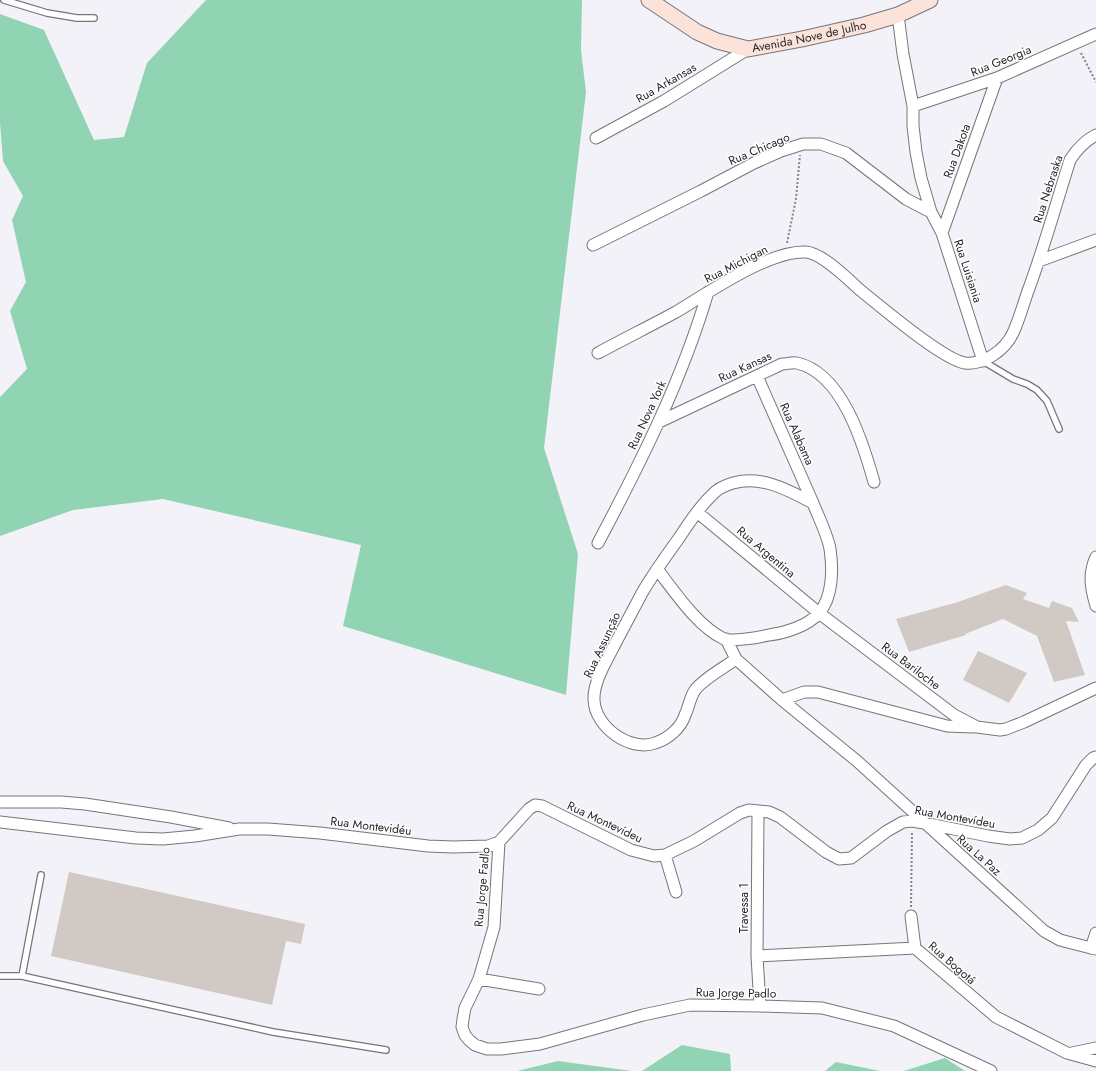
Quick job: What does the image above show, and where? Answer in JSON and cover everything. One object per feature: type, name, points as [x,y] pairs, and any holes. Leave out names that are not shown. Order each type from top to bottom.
[{"type":"main road","name":"Avenida Nove de Julho","points":[[649,0],[697,32],[717,41],[748,49],[832,32],[898,15],[930,0]]},
{"type":"street","name":"Rua Luisiania","points":[[898,15],[903,54],[913,106],[913,126],[921,178],[931,212],[942,233],[983,360]]},
{"type":"street","name":"Rua Georgia","points":[[913,106],[997,78],[1096,34]]},
{"type":"street","name":"Rua Arkansas","points":[[596,138],[664,101],[748,49]]},
{"type":"street","name":"Rua Dakota","points":[[942,233],[997,78]]},
{"type":"street","name":"Rua Nebraska","points":[[1039,261],[1070,160],[1076,150],[1087,140],[1096,135]]},
{"type":"street","name":"Rua Chicago","points":[[593,245],[754,163],[781,151],[801,145],[821,144],[846,153],[906,199],[931,212]]},
{"type":"street","points":[[983,360],[1000,350],[1013,333],[1039,261],[1096,240]]},
{"type":"street","name":"Rua Michigan","points":[[598,353],[675,312],[759,264],[785,254],[805,252],[815,254],[833,267],[906,326],[955,361],[974,363],[983,360]]},
{"type":"street","name":"Rua Nova York","points":[[598,543],[630,483],[678,380],[708,292]]},
{"type":"street","name":"Rua Kansas","points":[[659,422],[782,364],[795,363],[807,366],[824,378],[840,398],[856,427],[874,482]]},
{"type":"street","name":"Rua Alabama","points":[[757,376],[813,503],[830,547],[830,587],[819,613]]},
{"type":"street","name":"Rua Assunção","points":[[736,659],[702,682],[695,690],[685,717],[674,732],[662,741],[645,746],[621,740],[607,727],[596,710],[594,692],[600,673],[642,592],[697,512],[713,494],[723,487],[733,483],[752,481],[771,483],[791,491],[813,503]]},
{"type":"street","name":"Rua Argentina","points":[[697,512],[819,613]]},
{"type":"street","points":[[1096,557],[1090,582],[1096,606]]},
{"type":"street","points":[[658,569],[685,605],[704,625],[726,640],[736,659],[782,700],[804,692],[818,692],[947,726],[978,727]]},
{"type":"street","points":[[726,640],[776,634],[801,626],[819,613]]},
{"type":"street","name":"Rua Bariloche","points":[[819,613],[954,715],[978,727],[992,730],[1006,729],[1096,688]]},
{"type":"street","name":"Rua La Paz","points":[[782,700],[857,761],[1044,931],[1060,940],[1094,948]]},
{"type":"street","name":"Rua Montevídeu","points":[[499,842],[529,809],[535,805],[542,806],[631,850],[654,856],[665,855],[694,841],[740,812],[748,810],[769,812],[780,816],[826,852],[839,859],[851,858],[903,822],[912,821],[1010,839],[1022,838],[1038,830],[1052,818],[1086,765],[1096,757]]},
{"type":"street","name":"Rua Montevidéu","points":[[0,802],[61,802],[85,804],[171,817],[239,830]]},
{"type":"street","name":"Travessa 1","points":[[758,811],[757,956],[760,1006]]},
{"type":"street","name":"Rua Montevidéu","points":[[0,822],[136,838],[163,838],[239,830],[268,829],[320,833],[428,846],[488,846],[499,842]]},
{"type":"street","name":"Rua Jorge Fadlo","points":[[475,1045],[465,1035],[462,1027],[465,1008],[478,979],[494,926],[499,842]]},
{"type":"street","points":[[665,855],[676,892]]},
{"type":"street","points":[[911,916],[915,948]]},
{"type":"street","points":[[1094,948],[1096,933]]},
{"type":"street","name":"Rua Bogotá","points":[[757,956],[915,948],[996,1017],[1067,1053],[1096,1060]]},
{"type":"street","points":[[478,979],[539,989]]},
{"type":"street","name":"Rua Jorge Padlo","points":[[475,1045],[487,1049],[501,1049],[540,1044],[643,1015],[690,1005],[822,1008],[878,1022],[909,1033],[991,1071]]},
{"type":"street","points":[[1067,1053],[1096,1048]]},
{"type":"lane","points":[[4,0],[47,14],[77,18],[94,18]]},
{"type":"lane","points":[[983,360],[1013,379],[1027,384],[1037,390],[1047,401],[1059,429]]},
{"type":"lane","points":[[22,976],[41,875]]},
{"type":"lane","points":[[0,976],[22,976],[274,1032],[386,1050]]},
{"type":"path","points":[[1076,43],[1096,82]]},
{"type":"path","points":[[785,254],[796,200],[801,145]]},
{"type":"path","points":[[911,916],[912,821]]},
{"type":"green space","points":[[206,0],[582,0],[581,50],[586,92],[544,448],[578,554],[566,695],[343,626],[361,545],[163,499],[73,510],[0,536],[0,397],[27,369],[10,311],[26,282],[12,220],[23,196],[3,161],[0,123],[0,14],[44,30],[94,140],[124,137],[147,63]]},
{"type":"green space","points":[[682,1045],[730,1054],[731,1071],[642,1071]]},
{"type":"green space","points":[[945,1058],[965,1071],[904,1071]]},
{"type":"green space","points":[[558,1061],[632,1071],[517,1071]]},
{"type":"green space","points":[[836,1062],[880,1071],[825,1071]]},
{"type":"building","points":[[1006,585],[1027,593],[1023,599],[1049,608],[1052,601],[1072,608],[1079,622],[1066,621],[1085,675],[1054,682],[1037,636],[1003,619],[965,634],[966,635],[909,652],[896,619],[958,602]]},
{"type":"building","points":[[978,651],[1027,673],[1009,703],[963,680]]},
{"type":"building","points":[[69,872],[305,924],[301,944],[286,941],[272,1005],[51,956]]}]
